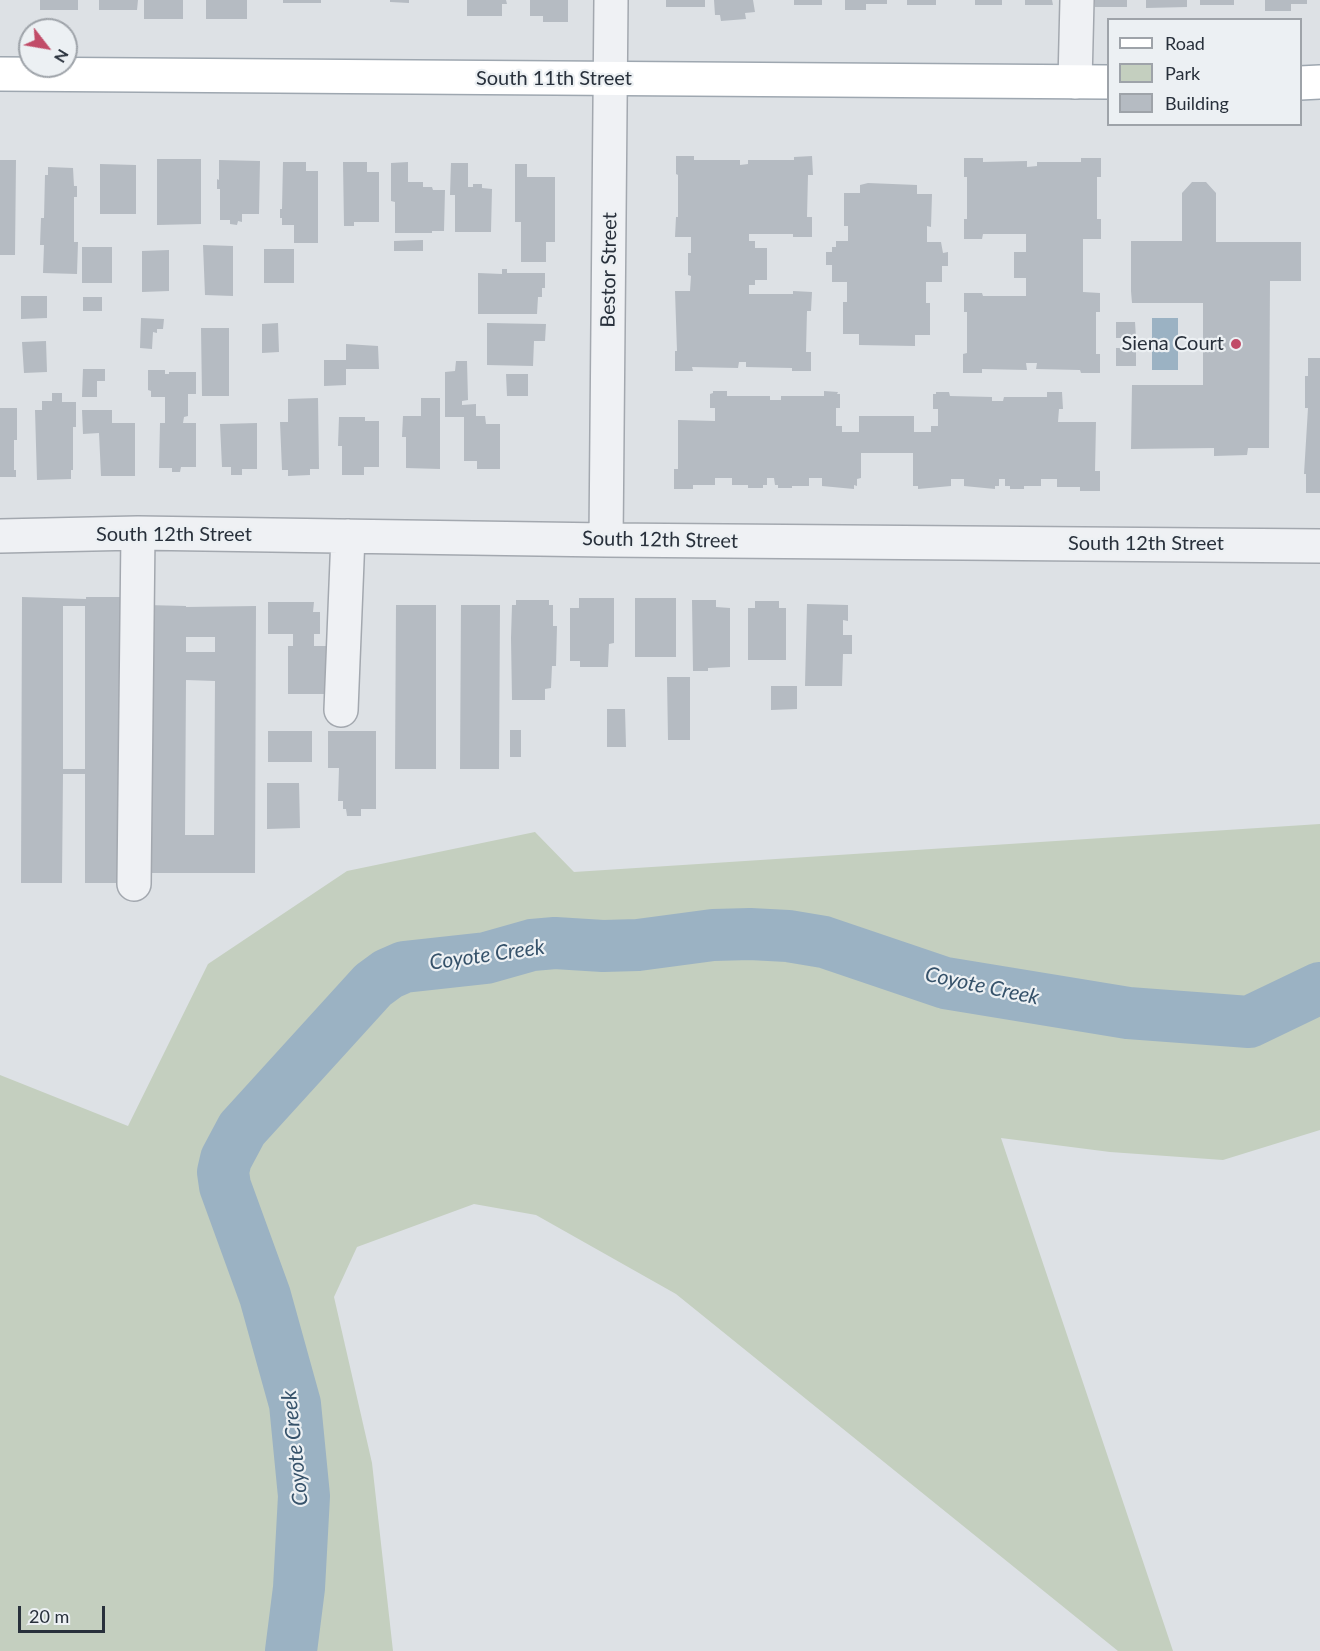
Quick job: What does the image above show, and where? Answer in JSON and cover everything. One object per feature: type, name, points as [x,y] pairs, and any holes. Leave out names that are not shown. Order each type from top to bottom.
[{"type":"main road","name":"South 11th Street","points":[[0,74],[1107,82]]},
{"type":"main road","points":[[1302,82],[1320,82]]},
{"type":"street","name":"Bestor Street","points":[[606,540],[611,0]]},
{"type":"street","points":[[1075,82],[1077,0]]},
{"type":"street","points":[[134,884],[138,533]]},
{"type":"street","name":"South 12th Street","points":[[0,536],[138,533],[606,540],[1320,546]]},
{"type":"street","points":[[341,710],[348,536]]},
{"type":"green space","points":[[1320,824],[1320,1130],[1223,1160],[1110,1152],[1001,1138],[1173,1651],[1118,1651],[676,1294],[536,1215],[474,1204],[357,1247],[334,1297],[372,1463],[393,1651],[0,1651],[0,1075],[128,1126],[208,964],[347,871],[535,832],[574,872]]},
{"type":"water","points":[[1152,318],[1178,318],[1178,370],[1152,370]]},
{"type":"building","points":[[40,0],[78,0],[78,10],[40,10]]},
{"type":"building","points":[[99,0],[138,0],[137,10],[99,10]]},
{"type":"building","points":[[144,0],[183,0],[183,19],[144,19]]},
{"type":"building","points":[[206,0],[247,0],[247,19],[206,19]]},
{"type":"building","points":[[283,0],[321,0],[321,3],[283,3]]},
{"type":"building","points":[[390,0],[409,0],[409,3],[390,2]]},
{"type":"building","points":[[467,0],[506,0],[507,4],[502,4],[502,16],[467,16]]},
{"type":"building","points":[[530,0],[568,0],[568,22],[543,22],[543,16],[530,16]]},
{"type":"building","points":[[666,0],[705,0],[705,7],[666,7]]},
{"type":"building","points":[[714,0],[753,0],[755,12],[745,13],[746,19],[721,21],[720,15],[715,15]]},
{"type":"building","points":[[794,0],[822,0],[822,5],[794,5]]},
{"type":"building","points":[[845,0],[887,0],[887,4],[866,4],[866,10],[845,10]]},
{"type":"building","points":[[907,0],[936,0],[936,5],[907,5]]},
{"type":"building","points":[[975,0],[1002,0],[1002,5],[975,5]]},
{"type":"building","points":[[1025,0],[1052,0],[1053,5],[1025,5]]},
{"type":"building","points":[[1095,0],[1127,0],[1127,7],[1095,7]]},
{"type":"building","points":[[1146,0],[1187,0],[1187,7],[1146,8]]},
{"type":"building","points":[[1200,0],[1234,0],[1234,5],[1200,5]]},
{"type":"building","points":[[1265,0],[1307,0],[1307,4],[1291,4],[1291,11],[1265,11]]},
{"type":"building","points":[[676,156],[694,156],[694,160],[740,160],[740,165],[748,164],[748,160],[794,160],[794,157],[812,156],[813,175],[808,175],[807,217],[812,217],[812,237],[793,237],[793,234],[749,234],[749,241],[755,241],[755,248],[767,248],[767,280],[755,280],[755,285],[749,285],[749,294],[812,292],[811,311],[807,311],[806,352],[811,352],[811,371],[792,371],[792,368],[746,367],[746,362],[739,362],[738,368],[692,367],[693,371],[675,371],[675,351],[677,351],[675,291],[690,291],[691,276],[688,275],[688,253],[691,253],[691,237],[675,237],[676,217],[678,217]]},
{"type":"building","points":[[964,158],[983,158],[983,162],[1027,161],[1027,167],[1037,166],[1037,162],[1081,162],[1081,158],[1101,158],[1101,177],[1097,177],[1097,219],[1101,219],[1101,239],[1083,239],[1083,292],[1100,293],[1100,312],[1096,312],[1096,354],[1100,354],[1100,373],[1036,369],[1037,363],[1026,363],[1027,370],[982,369],[982,373],[963,373],[963,354],[967,353],[967,312],[964,312],[964,293],[982,293],[983,296],[1026,296],[1026,278],[1014,278],[1014,252],[1026,252],[1026,234],[983,234],[982,239],[964,239],[964,219],[967,219],[967,177],[964,177]]},
{"type":"building","points":[[157,159],[201,159],[201,224],[157,225]]},
{"type":"building","points":[[0,160],[16,160],[15,255],[0,255]]},
{"type":"building","points":[[219,160],[260,161],[259,214],[242,214],[242,222],[238,221],[237,225],[230,224],[230,220],[220,220],[220,189],[217,189]]},
{"type":"building","points":[[283,162],[306,162],[306,171],[318,171],[318,243],[294,243],[294,225],[282,225],[280,209],[282,209]]},
{"type":"building","points":[[343,162],[367,162],[367,172],[379,172],[379,222],[354,222],[354,226],[344,226]]},
{"type":"building","points":[[408,162],[408,182],[423,182],[423,187],[445,190],[444,231],[395,233],[395,202],[391,201],[391,163]]},
{"type":"building","points":[[451,163],[468,163],[468,187],[473,187],[473,184],[482,184],[482,188],[492,189],[491,232],[455,232],[455,195],[450,195]]},
{"type":"building","points":[[100,164],[136,165],[136,214],[100,214]]},
{"type":"building","points":[[515,164],[527,164],[527,177],[555,177],[555,242],[546,242],[546,262],[521,262],[521,222],[515,222]]},
{"type":"building","points":[[48,167],[73,168],[74,186],[77,186],[77,197],[74,197],[74,242],[78,242],[77,274],[43,273],[44,245],[40,245],[41,218],[44,218],[45,175],[48,175]]},
{"type":"building","name":"Siena Court","points":[[1192,182],[1206,182],[1216,193],[1216,242],[1301,242],[1301,281],[1270,281],[1269,448],[1248,448],[1247,455],[1214,456],[1214,448],[1131,449],[1132,385],[1203,385],[1203,303],[1132,303],[1131,291],[1131,241],[1182,241],[1182,193]]},
{"type":"building","points":[[868,183],[917,185],[917,194],[932,194],[931,227],[927,226],[927,242],[941,242],[943,253],[948,252],[948,266],[942,266],[942,282],[926,282],[926,303],[930,303],[930,335],[915,335],[915,346],[859,345],[859,334],[843,334],[843,302],[847,302],[847,282],[832,282],[832,265],[826,265],[826,252],[832,252],[832,247],[836,247],[836,241],[848,241],[848,226],[844,226],[844,193],[860,193],[860,185]]},
{"type":"building","points":[[423,240],[423,251],[394,251],[394,241]]},
{"type":"building","points":[[203,245],[233,246],[233,296],[205,295]]},
{"type":"building","points":[[82,247],[112,247],[112,283],[82,283]]},
{"type":"building","points":[[264,249],[294,249],[294,283],[264,283]]},
{"type":"building","points":[[169,250],[169,291],[142,292],[142,251]]},
{"type":"building","points":[[502,269],[507,269],[507,273],[545,273],[545,288],[542,288],[542,297],[538,297],[537,314],[478,314],[478,273],[502,274]]},
{"type":"building","points":[[21,296],[47,296],[47,318],[21,319]]},
{"type":"building","points":[[83,297],[102,297],[102,311],[83,311]]},
{"type":"building","points":[[141,318],[164,319],[163,329],[157,329],[157,333],[153,332],[152,349],[140,348]]},
{"type":"building","points":[[1116,322],[1135,322],[1136,338],[1116,338]]},
{"type":"building","points":[[278,323],[279,352],[262,353],[262,324]]},
{"type":"building","points":[[487,323],[546,324],[545,341],[534,341],[533,366],[487,365]]},
{"type":"building","points":[[201,328],[229,328],[229,396],[202,396]]},
{"type":"building","points":[[46,341],[47,372],[24,373],[22,342]]},
{"type":"building","points":[[346,344],[378,346],[379,369],[346,369],[346,385],[324,386],[324,360],[346,360]]},
{"type":"building","points":[[1116,348],[1136,348],[1136,366],[1116,366]]},
{"type":"building","points":[[1308,358],[1320,358],[1320,493],[1306,493],[1306,474],[1304,474],[1308,408],[1305,408],[1305,376],[1308,376]]},
{"type":"building","points":[[456,361],[467,361],[468,400],[462,401],[462,405],[476,404],[476,416],[485,416],[486,424],[500,424],[500,469],[477,469],[477,461],[464,461],[464,417],[445,417],[445,372],[455,371]]},
{"type":"building","points":[[83,369],[105,369],[105,381],[97,381],[97,397],[82,397]]},
{"type":"building","points":[[148,370],[165,370],[165,374],[196,372],[196,394],[188,394],[188,416],[184,417],[183,423],[196,423],[196,467],[181,467],[180,472],[172,472],[172,468],[159,468],[160,423],[165,423],[165,397],[151,397],[151,391],[148,390]]},
{"type":"building","points":[[506,374],[528,374],[528,396],[507,396]]},
{"type":"building","points":[[713,391],[727,391],[727,396],[770,396],[770,400],[781,400],[781,396],[824,396],[824,391],[838,392],[840,408],[836,408],[836,426],[842,426],[842,432],[859,432],[859,416],[914,416],[914,432],[931,432],[931,426],[938,426],[938,409],[933,409],[933,394],[936,392],[949,392],[950,396],[992,397],[992,401],[1003,401],[1004,397],[1047,397],[1047,392],[1062,392],[1063,409],[1059,409],[1058,422],[1096,422],[1095,471],[1100,471],[1100,491],[1080,491],[1080,487],[1057,487],[1057,479],[1041,479],[1041,486],[1010,489],[1010,486],[1005,486],[1005,479],[999,479],[999,486],[995,486],[995,489],[964,486],[964,479],[951,479],[951,486],[918,489],[918,486],[913,486],[913,453],[861,453],[861,478],[857,479],[857,486],[854,485],[854,489],[822,486],[822,478],[809,478],[809,486],[778,488],[774,478],[767,478],[767,485],[763,485],[763,488],[748,488],[748,485],[732,485],[732,478],[715,478],[715,485],[693,485],[693,489],[674,489],[674,469],[678,469],[678,420],[715,421],[715,408],[710,408],[710,394]]},
{"type":"building","points":[[52,393],[62,393],[62,402],[76,402],[76,427],[73,427],[73,470],[71,470],[71,479],[37,480],[35,410],[42,410],[42,401],[52,401]]},
{"type":"building","points":[[318,398],[319,469],[310,469],[310,475],[288,476],[288,470],[282,470],[280,422],[288,422],[288,399]]},
{"type":"building","points":[[421,398],[440,398],[440,469],[406,468],[406,437],[402,437],[403,416],[421,416]]},
{"type":"building","points":[[0,408],[17,408],[17,440],[14,440],[16,477],[0,477]]},
{"type":"building","points":[[82,410],[112,410],[112,423],[135,423],[135,476],[101,476],[99,433],[83,434]]},
{"type":"building","points":[[339,417],[365,417],[365,421],[379,421],[379,467],[364,467],[364,475],[342,475],[342,446],[338,446]]},
{"type":"building","points":[[257,423],[257,469],[242,469],[242,475],[231,475],[231,467],[222,467],[220,424]]},
{"type":"building","points":[[22,597],[86,599],[86,597],[127,597],[126,883],[85,883],[85,774],[63,774],[62,883],[21,883]],"holes":[[[63,606],[85,606],[85,769],[63,769]]]},
{"type":"building","points":[[579,598],[614,598],[614,643],[609,644],[608,667],[580,667],[580,661],[570,661],[570,608],[579,608]]},
{"type":"building","points":[[635,598],[676,598],[676,657],[635,657]]},
{"type":"building","points":[[516,600],[549,600],[549,605],[553,605],[553,626],[557,626],[556,666],[552,666],[551,688],[545,689],[545,700],[512,700],[512,605],[516,605]]},
{"type":"building","points":[[692,600],[716,600],[716,607],[730,608],[730,667],[693,671]]},
{"type":"building","points":[[755,601],[779,601],[779,608],[786,608],[786,660],[748,660],[748,608],[755,608]]},
{"type":"building","points":[[268,602],[314,602],[313,612],[320,612],[320,634],[314,634],[314,646],[326,646],[325,694],[288,694],[288,646],[293,646],[293,634],[268,634]]},
{"type":"building","points":[[807,604],[848,605],[848,621],[843,620],[843,635],[852,635],[852,654],[843,654],[842,686],[805,686]]},
{"type":"building","points":[[146,605],[256,606],[255,873],[145,873]],"holes":[[[186,637],[215,637],[215,652],[186,652]],[[186,680],[215,681],[214,835],[185,835]]]},
{"type":"building","points":[[396,605],[436,605],[436,769],[395,769]]},
{"type":"building","points":[[461,605],[500,605],[499,769],[460,769]]},
{"type":"building","points":[[667,677],[690,677],[690,740],[668,740]]},
{"type":"building","points":[[771,686],[797,686],[797,709],[771,710]]},
{"type":"building","points":[[607,709],[625,709],[626,747],[607,747]]},
{"type":"building","points":[[510,730],[521,730],[521,757],[510,757]]},
{"type":"building","points":[[268,731],[312,731],[312,762],[268,762]]},
{"type":"building","points":[[328,731],[376,731],[376,809],[361,809],[361,816],[347,816],[346,809],[343,809],[343,801],[338,801],[339,768],[328,768]]},
{"type":"building","points":[[267,783],[299,783],[300,828],[267,829]]},
{"type":"waterway","name":"Coyote Creek","points":[[291,1651],[299,1588],[304,1496],[295,1404],[265,1296],[225,1186],[223,1172],[226,1159],[242,1129],[373,985],[388,974],[404,967],[486,958],[532,945],[555,943],[603,946],[638,945],[713,935],[750,934],[788,936],[824,942],[945,983],[1128,1013],[1249,1022],[1320,988]]},
{"type":"place","name":"Siena Court","points":[[1236,344]]}]
